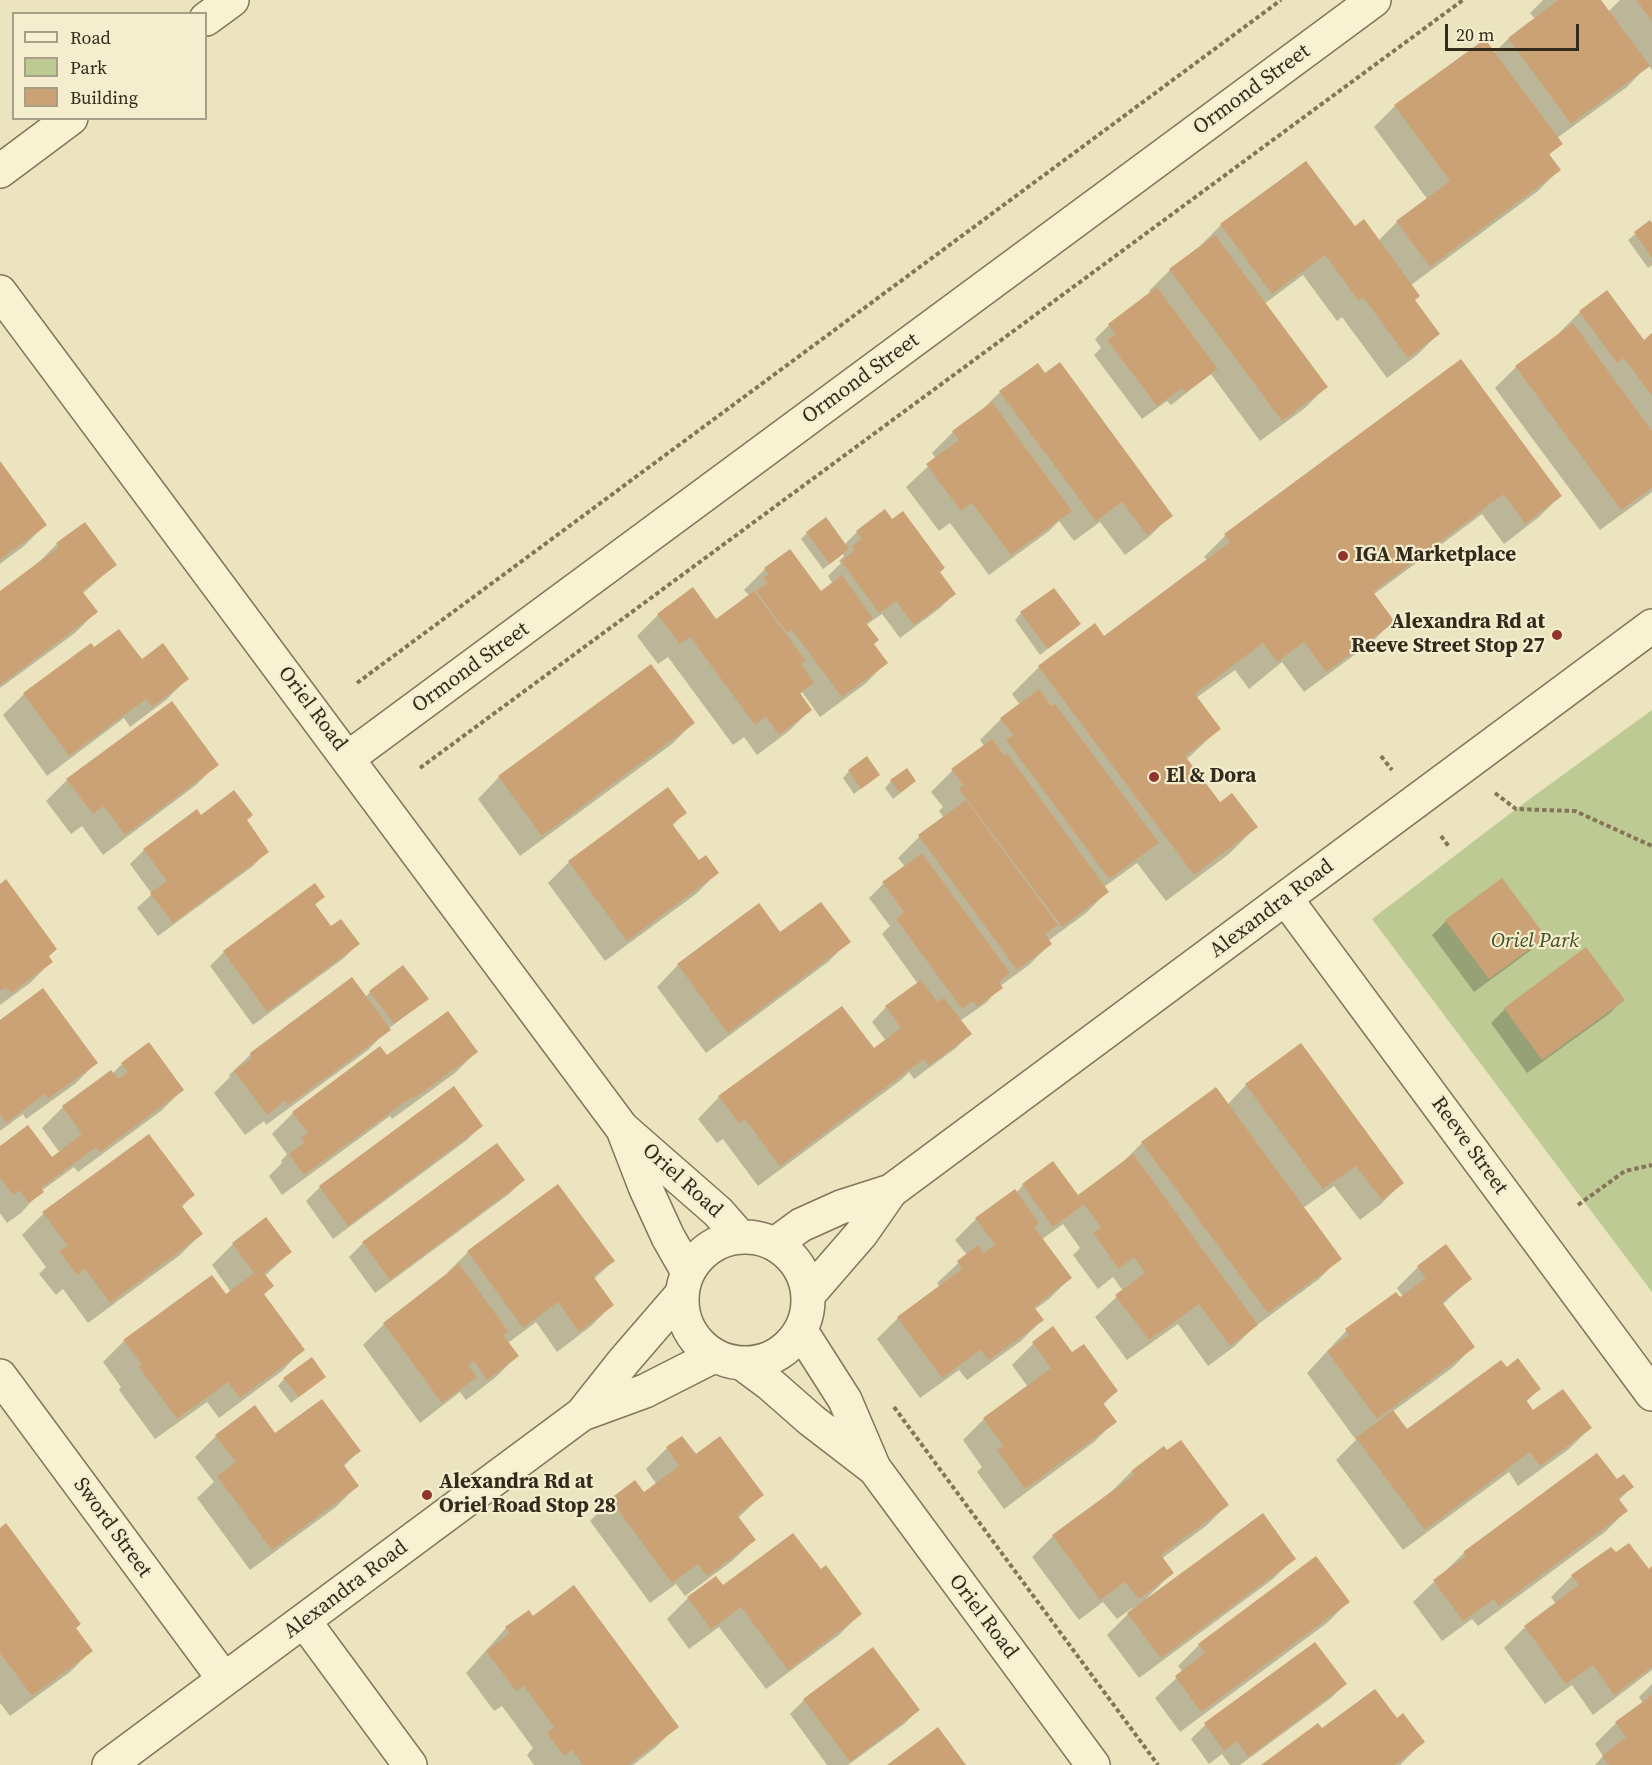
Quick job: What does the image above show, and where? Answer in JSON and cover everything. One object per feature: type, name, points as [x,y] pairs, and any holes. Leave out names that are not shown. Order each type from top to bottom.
[{"type":"street","points":[[207,18],[232,0]]},
{"type":"street","name":"Ormond Street","points":[[348,758],[1374,0]]},
{"type":"street","points":[[0,171],[68,120]]},
{"type":"street","name":"Oriel Road","points":[[0,292],[622,1128],[718,1212],[740,1237]]},
{"type":"street","name":"Alexandra Road","points":[[775,1244],[801,1225],[891,1191],[1652,626]]},
{"type":"street","name":"Reeve Street","points":[[1286,898],[1652,1394]]},
{"type":"street","name":"Oriel Road","points":[[622,1128],[668,1237],[685,1284]]},
{"type":"street","name":"Alexandra Road","points":[[809,1294],[861,1234],[891,1191]]},
{"type":"street","points":[[740,1237],[758,1238],[775,1244],[792,1257],[803,1274],[809,1294],[807,1313],[801,1331],[791,1345],[777,1356],[761,1362],[728,1360],[699,1344],[689,1330],[683,1313],[685,1284],[701,1254],[719,1242],[740,1237]]},
{"type":"street","name":"Alexandra Road","points":[[110,1765],[582,1414],[685,1284]]},
{"type":"street","name":"Oriel Road","points":[[801,1331],[845,1400],[874,1468],[1093,1765]]},
{"type":"street","name":"Oriel Road","points":[[728,1360],[770,1384],[811,1420],[874,1468]]},
{"type":"street","name":"Alexandra Road","points":[[582,1414],[728,1360]]},
{"type":"street","name":"Sword Street","points":[[0,1376],[224,1679]]},
{"type":"street","points":[[304,1621],[410,1765]]},
{"type":"path","points":[[357,683],[1281,0]]},
{"type":"path","points":[[420,768],[1463,0]]},
{"type":"path","points":[[1381,756],[1392,770]]},
{"type":"path","points":[[1498,796],[1516,809],[1575,812],[1652,846]]},
{"type":"path","points":[[1441,836],[1450,848]]},
{"type":"path","points":[[1578,1205],[1625,1171],[1652,1165]]},
{"type":"path","points":[[888,1399],[1158,1765]]},
{"type":"green space","name":"Oriel Park","points":[[1652,710],[1652,1292],[1372,919],[1516,809]]},
{"type":"building","points":[[1558,0],[1601,0],[1650,66],[1571,124],[1508,38]]},
{"type":"building","points":[[1636,0],[1652,0],[1652,21]]},
{"type":"building","points":[[1485,39],[1563,144],[1549,154],[1561,170],[1430,267],[1396,221],[1450,181],[1394,105]]},
{"type":"building","points":[[1306,161],[1355,226],[1364,219],[1420,296],[1415,300],[1440,334],[1408,358],[1363,297],[1359,301],[1325,255],[1272,294],[1220,224]]},
{"type":"building","points":[[1650,220],[1652,223],[1652,258],[1634,232]]},
{"type":"building","points":[[1215,235],[1328,387],[1282,421],[1169,269]]},
{"type":"building","points":[[1157,287],[1218,369],[1186,392],[1182,388],[1157,406],[1107,340],[1115,334],[1108,324]]},
{"type":"building","points":[[1607,290],[1644,340],[1652,333],[1652,396],[1624,358],[1617,363],[1579,311]]},
{"type":"building","points":[[1573,323],[1652,431],[1652,488],[1621,510],[1515,366]]},
{"type":"building","points":[[1461,359],[1562,496],[1525,524],[1504,494],[1373,592],[1395,622],[1326,672],[1304,642],[1277,662],[1263,643],[1195,694],[1221,729],[1185,756],[1220,802],[1232,793],[1258,827],[1194,875],[1038,666],[1095,623],[1104,636],[1230,542],[1224,534]]},
{"type":"building","points":[[1060,362],[1173,516],[1147,535],[1122,502],[1096,521],[999,391],[1038,363],[1045,373]]},
{"type":"building","points":[[992,402],[1072,511],[1011,555],[972,503],[961,511],[926,464],[959,440],[952,431]]},
{"type":"building","points":[[0,461],[47,525],[0,560]]},
{"type":"building","points":[[885,509],[892,519],[903,511],[945,568],[940,572],[956,594],[914,625],[896,601],[879,613],[841,561],[855,550],[852,546],[862,539],[856,531]]},
{"type":"building","points":[[826,517],[849,549],[830,564],[806,532]]},
{"type":"building","points":[[85,522],[117,565],[82,591],[98,612],[0,685],[0,591],[59,547],[56,543]]},
{"type":"building","points":[[790,549],[821,591],[842,575],[873,618],[866,623],[879,640],[874,644],[888,663],[842,697],[792,630],[787,633],[756,591],[767,583],[763,578],[769,574],[764,568]]},
{"type":"building","points":[[693,587],[716,619],[754,591],[806,661],[801,664],[814,683],[800,693],[812,710],[779,735],[766,717],[755,725],[690,637],[680,644],[657,614]]},
{"type":"building","points":[[1054,588],[1081,624],[1048,649],[1020,612]]},
{"type":"building","points":[[119,629],[142,659],[163,643],[189,679],[152,707],[146,699],[69,756],[23,693],[91,643],[94,647]]},
{"type":"building","points":[[651,664],[695,723],[542,836],[498,776]]},
{"type":"building","points":[[1039,689],[1051,706],[1055,704],[1159,843],[1109,879],[1006,740],[1013,735],[1000,718]]},
{"type":"building","points":[[172,701],[219,765],[125,835],[104,806],[93,814],[66,779]]},
{"type":"building","points":[[992,739],[1004,755],[1007,753],[1109,892],[1062,927],[959,789],[963,785],[951,769]]},
{"type":"building","points":[[867,756],[880,775],[861,789],[848,770]]},
{"type":"building","points":[[907,768],[916,781],[900,793],[890,780]]},
{"type":"building","points":[[668,787],[687,813],[672,824],[699,860],[706,855],[719,873],[627,941],[568,861]]},
{"type":"building","points":[[234,790],[253,815],[247,820],[269,852],[173,923],[150,893],[167,881],[143,849],[197,809],[201,815]]},
{"type":"building","points":[[966,800],[1058,925],[1045,934],[1052,944],[1017,970],[918,835]]},
{"type":"building","points":[[922,853],[1010,973],[999,982],[1003,988],[977,1007],[972,1001],[962,1009],[896,919],[904,912],[882,882]]},
{"type":"building","points":[[1502,878],[1546,937],[1489,979],[1445,920]]},
{"type":"building","points":[[6,879],[57,949],[49,956],[53,962],[11,993],[6,987],[0,991],[0,884]]},
{"type":"building","points":[[315,883],[325,897],[315,904],[331,926],[341,919],[360,944],[267,1012],[223,951]]},
{"type":"building","points":[[821,902],[851,942],[728,1033],[677,964],[759,903],[780,932]]},
{"type":"building","points":[[1586,947],[1625,1000],[1542,1060],[1504,1008]]},
{"type":"building","points":[[403,965],[429,999],[394,1024],[369,991]]},
{"type":"building","points":[[352,977],[391,1030],[288,1105],[285,1101],[267,1115],[234,1071],[252,1058],[250,1053]]},
{"type":"building","points":[[921,980],[938,1002],[944,998],[972,1034],[929,1066],[924,1059],[780,1166],[745,1119],[739,1123],[718,1096],[842,1006],[874,1048],[901,1028],[885,1006]]},
{"type":"building","points":[[43,988],[98,1063],[48,1099],[45,1094],[6,1123],[0,1114],[0,1020]]},
{"type":"building","points":[[448,1011],[478,1052],[304,1175],[289,1154],[304,1143],[301,1138],[308,1133],[292,1112],[380,1046],[387,1055]]},
{"type":"building","points":[[149,1042],[184,1090],[100,1152],[96,1147],[41,1188],[44,1192],[29,1203],[19,1190],[13,1195],[0,1178],[0,1146],[28,1125],[52,1157],[82,1134],[62,1106],[111,1070],[118,1079],[128,1072],[121,1063]]},
{"type":"building","points":[[1301,1043],[1404,1183],[1382,1200],[1356,1166],[1323,1189],[1245,1084]]},
{"type":"building","points":[[454,1086],[483,1126],[348,1226],[319,1186]]},
{"type":"building","points":[[1216,1087],[1342,1259],[1268,1313],[1141,1142]]},
{"type":"building","points":[[149,1134],[195,1195],[181,1205],[203,1234],[110,1303],[85,1269],[77,1275],[59,1251],[68,1246],[42,1212]]},
{"type":"building","points":[[497,1143],[525,1180],[390,1280],[362,1242]]},
{"type":"building","points":[[1133,1154],[1258,1325],[1230,1346],[1199,1304],[1149,1340],[1115,1295],[1145,1273],[1134,1257],[1119,1269],[1093,1233],[1101,1227],[1084,1204],[1053,1227],[1022,1184],[1053,1161],[1078,1195]]},
{"type":"building","points":[[558,1184],[615,1261],[593,1276],[614,1305],[579,1332],[558,1302],[523,1328],[467,1251]]},
{"type":"building","points":[[1015,1189],[1039,1223],[1034,1227],[1072,1278],[1034,1307],[1044,1320],[989,1360],[980,1350],[942,1378],[897,1317],[962,1269],[957,1261],[978,1245],[984,1253],[995,1244],[975,1218]]},
{"type":"building","points":[[266,1217],[292,1252],[264,1273],[274,1286],[264,1294],[305,1350],[240,1398],[228,1382],[177,1419],[139,1367],[142,1365],[123,1340],[212,1275],[226,1294],[254,1273],[232,1243]]},
{"type":"building","points":[[1446,1244],[1472,1279],[1442,1302],[1475,1347],[1377,1419],[1327,1351],[1349,1335],[1345,1329],[1396,1292],[1400,1297],[1426,1278],[1417,1266]]},
{"type":"building","points":[[459,1264],[508,1331],[503,1335],[519,1356],[487,1380],[474,1361],[468,1365],[477,1377],[442,1403],[383,1323]]},
{"type":"building","points":[[1053,1326],[1072,1352],[1084,1344],[1118,1391],[1103,1403],[1117,1422],[1025,1489],[997,1450],[1003,1446],[983,1418],[1051,1368],[1032,1342]]},
{"type":"building","points":[[312,1357],[326,1377],[299,1397],[283,1378]]},
{"type":"building","points":[[1518,1358],[1541,1389],[1526,1400],[1533,1410],[1563,1389],[1592,1428],[1540,1466],[1530,1452],[1425,1530],[1356,1438],[1393,1410],[1407,1429],[1501,1360],[1507,1367]]},
{"type":"building","points":[[322,1399],[361,1451],[343,1464],[359,1486],[272,1550],[217,1476],[236,1462],[215,1435],[255,1405],[275,1433]]},
{"type":"building","points":[[682,1436],[696,1454],[720,1436],[764,1495],[737,1515],[756,1540],[707,1576],[698,1564],[672,1583],[610,1499],[635,1480],[644,1492],[679,1466],[666,1447]]},
{"type":"building","points":[[1181,1440],[1229,1505],[1161,1555],[1174,1573],[1139,1599],[1125,1582],[1100,1600],[1052,1535],[1134,1475],[1131,1471],[1164,1446],[1167,1450]]},
{"type":"building","points":[[1597,1453],[1617,1479],[1624,1474],[1634,1487],[1618,1498],[1628,1511],[1499,1606],[1494,1599],[1463,1621],[1433,1580],[1466,1556],[1463,1552]]},
{"type":"building","points":[[1263,1513],[1296,1559],[1161,1658],[1127,1613]]},
{"type":"building","points":[[6,1523],[81,1624],[76,1628],[93,1651],[32,1696],[0,1653],[0,1528]]},
{"type":"building","points":[[793,1533],[821,1569],[826,1565],[862,1614],[788,1670],[741,1607],[711,1629],[687,1597],[716,1576],[723,1585]]},
{"type":"building","points":[[1629,1543],[1649,1569],[1652,1566],[1652,1667],[1614,1695],[1593,1665],[1566,1684],[1524,1626],[1579,1585],[1571,1575],[1611,1547],[1616,1552]]},
{"type":"building","points":[[1316,1556],[1350,1602],[1201,1712],[1175,1676],[1205,1653],[1198,1644]]},
{"type":"building","points":[[574,1585],[679,1727],[628,1765],[583,1765],[572,1750],[564,1756],[547,1733],[554,1727],[524,1686],[516,1691],[486,1651],[510,1633],[505,1627],[529,1610],[533,1616]]},
{"type":"building","points":[[1315,1642],[1347,1684],[1248,1757],[1237,1741],[1224,1751],[1204,1723]]},
{"type":"building","points":[[873,1647],[920,1710],[850,1762],[803,1699]]},
{"type":"building","points":[[1375,1689],[1397,1718],[1403,1713],[1425,1742],[1395,1765],[1261,1765],[1318,1723],[1322,1728]]},
{"type":"building","points":[[1652,1695],[1652,1765],[1609,1765],[1602,1756],[1626,1737],[1615,1722]]},
{"type":"building","points":[[938,1727],[966,1765],[887,1765]]},
{"type":"place","name":"IGA Marketplace","points":[[1343,556]]},
{"type":"place","name":"Alexandra Rd at Reeve Street Stop 27","points":[[1557,635]]},
{"type":"place","name":"El & Dora","points":[[1154,777]]},
{"type":"place","name":"Alexandra Rd at Oriel Road Stop 28","points":[[427,1495]]}]
